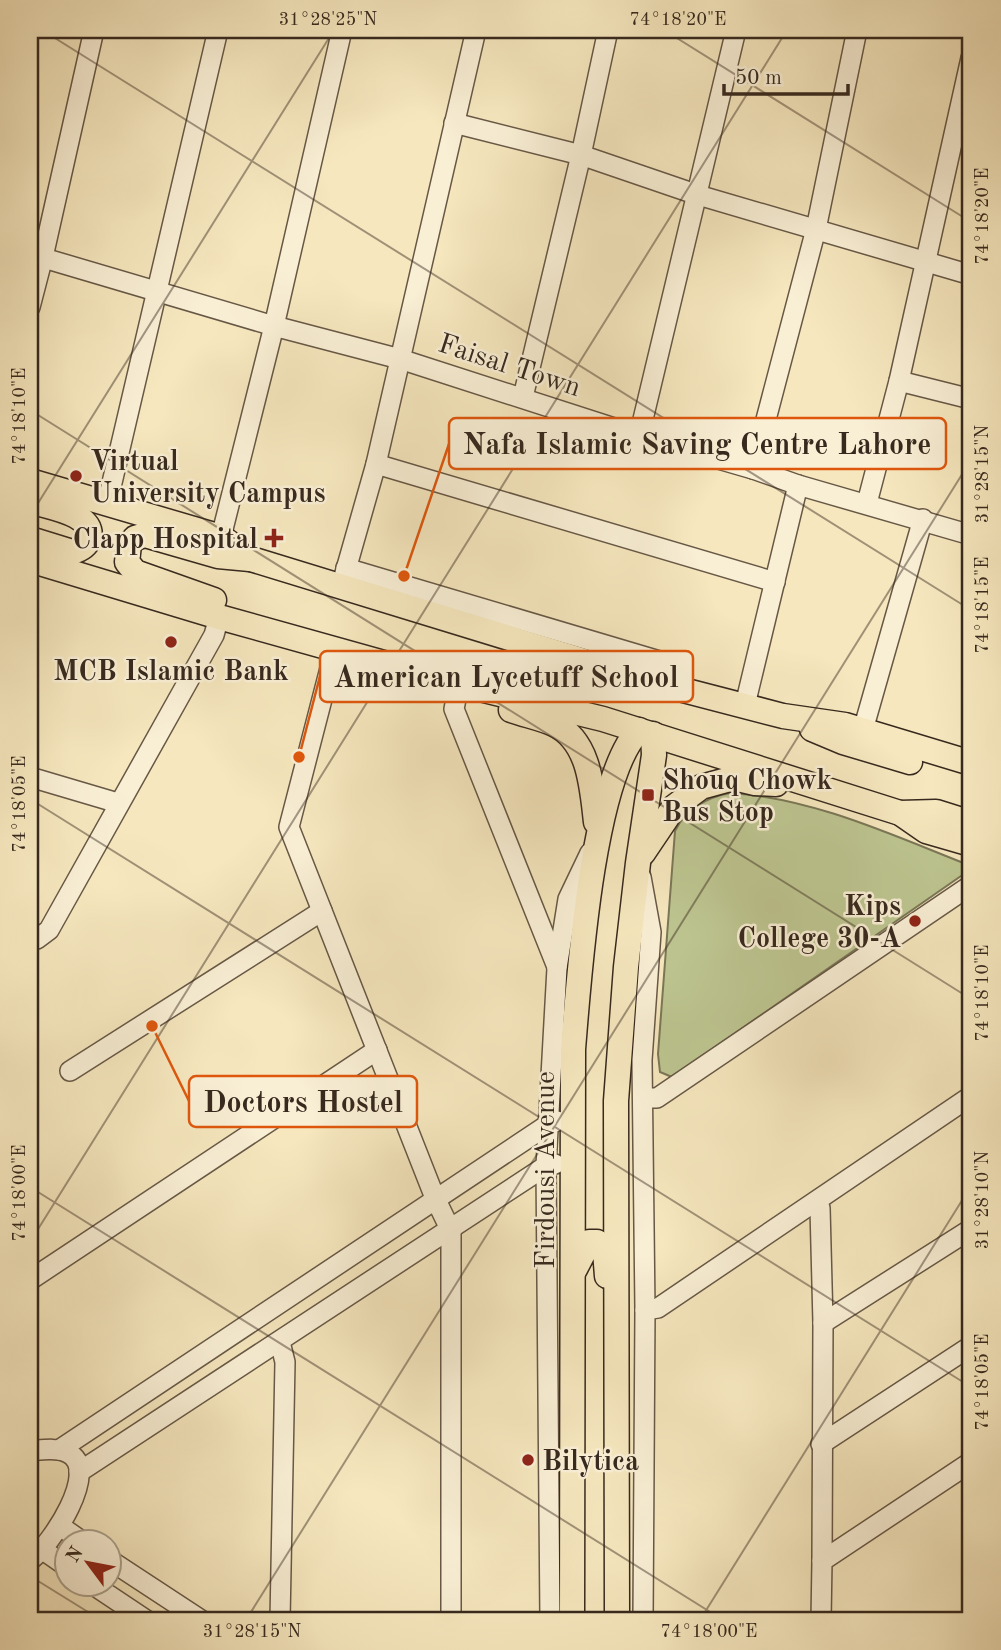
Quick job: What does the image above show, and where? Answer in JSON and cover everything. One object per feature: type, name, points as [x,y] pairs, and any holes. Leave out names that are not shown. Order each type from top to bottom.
[{"type":"main road","points":[[30,481],[221,537],[251,559]]},
{"type":"main road","points":[[30,501],[82,518],[90,529],[86,545],[72,552],[30,540]]},
{"type":"main road","points":[[267,630],[208,596],[135,572],[125,557],[127,549],[132,541],[145,535],[218,556],[251,559],[344,578],[656,683],[783,716],[845,725],[853,736],[971,780]]},
{"type":"main road","points":[[30,560],[219,617],[459,684],[539,702],[646,732],[900,813],[926,831],[971,844]]},
{"type":"main road","points":[[459,684],[496,706],[554,724],[570,737],[588,768],[598,836]]},
{"type":"main road","points":[[617,1620],[617,1101],[626,967],[654,755],[646,732]]},
{"type":"main road","name":"Firdousi Avenue","points":[[572,1620],[573,1049],[578,983],[598,836],[616,769],[625,748],[646,732]]},
{"type":"main road","points":[[853,736],[971,763]]},
{"type":"main road","points":[[638,863],[674,807],[701,787],[734,778],[755,783],[815,785]]},
{"type":"main road","points":[[900,813],[936,812],[971,823]]},
{"type":"main road","points":[[574,1273],[589,1242],[602,1245],[605,1251],[608,1300],[618,1314]]},
{"type":"street","points":[[30,307],[36,256],[94,30]]},
{"type":"street","points":[[107,504],[218,30]]},
{"type":"street","points":[[221,537],[274,326],[342,30]]},
{"type":"street","points":[[344,578],[376,464],[476,30]]},
{"type":"street","points":[[523,397],[608,30]]},
{"type":"street","points":[[639,436],[736,30]]},
{"type":"street","points":[[753,469],[816,229],[857,30]]},
{"type":"street","points":[[867,503],[899,381],[971,58]]},
{"type":"street","points":[[454,123],[581,155],[698,195],[971,275]]},
{"type":"street","name":"Faisal Town","points":[[36,256],[274,326],[400,359],[639,436],[971,535]]},
{"type":"street","points":[[899,381],[971,399]]},
{"type":"street","points":[[376,464],[775,582]]},
{"type":"street","points":[[744,705],[798,485]]},
{"type":"street","points":[[853,736],[923,519]]},
{"type":"street","points":[[30,939],[37,939],[49,930],[214,635],[219,617]]},
{"type":"street","points":[[335,649],[289,827],[450,1231],[451,1620]]},
{"type":"street","points":[[459,684],[454,709],[557,968]]},
{"type":"street","points":[[30,777],[118,803]]},
{"type":"street","points":[[550,1620],[546,1166],[557,968],[568,899],[598,836]]},
{"type":"street","points":[[638,863],[651,932],[642,1060],[645,1310],[643,1620]]},
{"type":"street","points":[[644,1098],[657,1098],[971,885]]},
{"type":"street","points":[[69,1071],[322,911]]},
{"type":"street","points":[[30,1280],[377,1050]]},
{"type":"street","points":[[645,1310],[658,1308],[971,1096]]},
{"type":"street","points":[[59,1450],[549,1124],[573,1118]]},
{"type":"street","points":[[79,1472],[546,1166],[573,1163]]},
{"type":"street","points":[[816,1202],[820,1208],[823,1323],[821,1620]]},
{"type":"street","points":[[823,1323],[969,1235]]},
{"type":"street","points":[[280,1342],[285,1362],[280,1620]]},
{"type":"street","points":[[821,1444],[971,1346]]},
{"type":"street","points":[[30,1451],[59,1450],[74,1457],[79,1472],[71,1504],[60,1526],[36,1555]]},
{"type":"street","points":[[822,1561],[971,1462]]},
{"type":"street","points":[[122,1568],[201,1620]]},
{"type":"street","points":[[113,1598],[146,1620]]},
{"type":"green space","points":[[730,793],[761,796],[823,810],[971,866],[971,869],[672,1077],[660,1072],[658,1054],[675,831],[685,817],[698,806]]},
{"type":"place","name":"Virtual University Campus","points":[[76,476]]},
{"type":"place","name":"Clapp Hospital","points":[[274,538]]},
{"type":"place","name":"Nafa Islamic Saving Centre Lahore","points":[[404,576]]},
{"type":"place","name":"MCB Islamic Bank","points":[[171,642]]},
{"type":"place","name":"American Lycetuff School","points":[[299,757]]},
{"type":"place","name":"Shouq Chowk Bus Stop","points":[[648,795]]},
{"type":"place","name":"Kips College 30-A","points":[[915,921]]},
{"type":"place","name":"Doctors Hostel","points":[[152,1026]]},
{"type":"place","name":"Bilytica","points":[[528,1460]]}]
